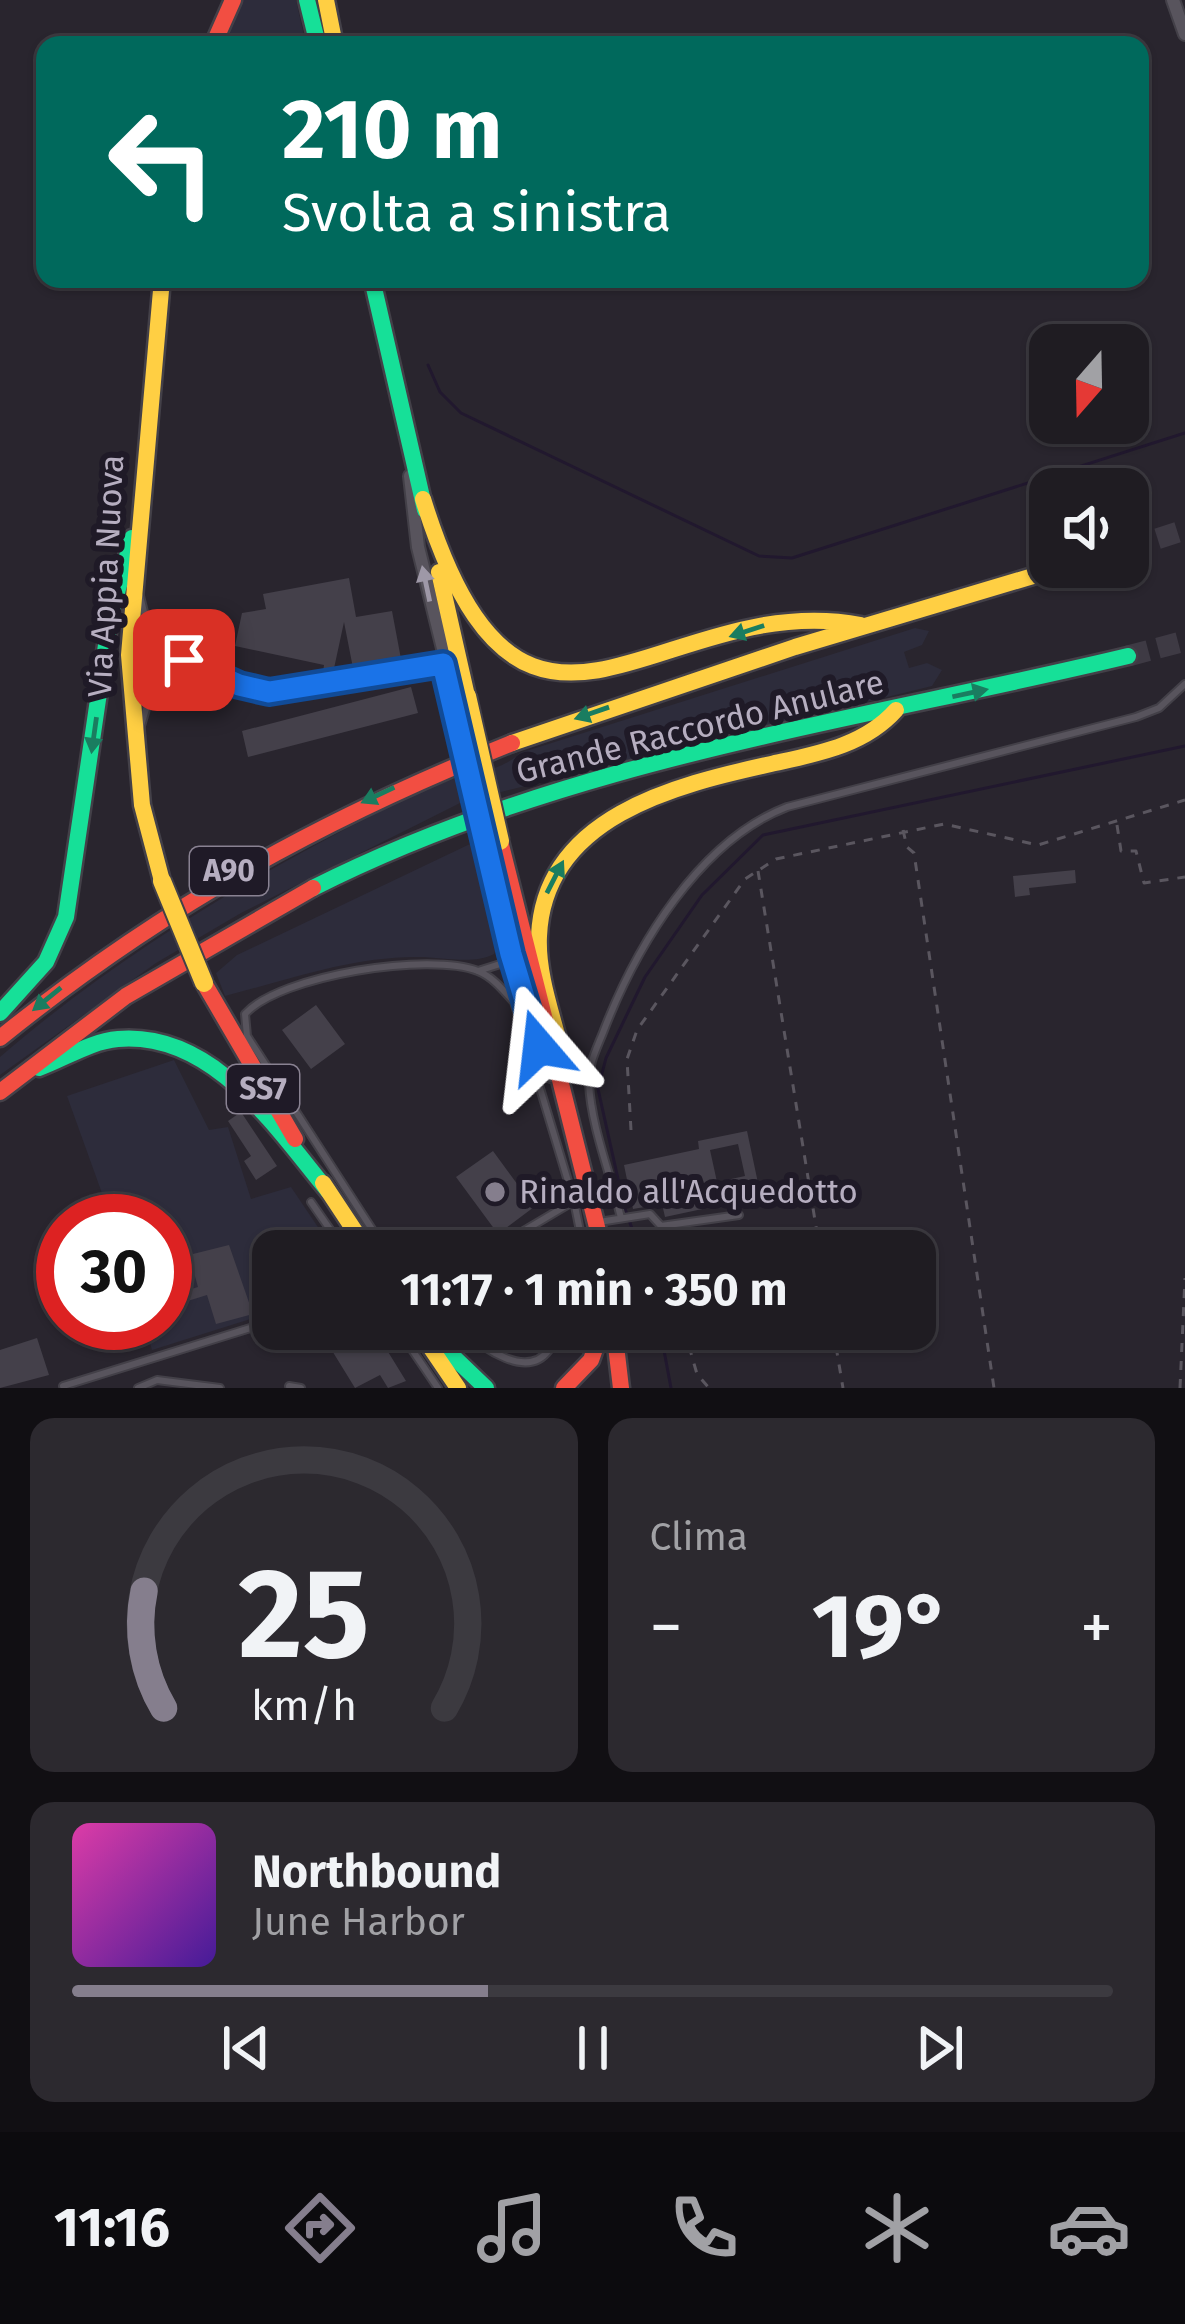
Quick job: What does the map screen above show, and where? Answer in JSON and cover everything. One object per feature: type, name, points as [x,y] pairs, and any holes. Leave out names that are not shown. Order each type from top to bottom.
[{"type":"main road","points":[[214,36],[224,0]]},
{"type":"main road","points":[[215,36],[233,0]]},
{"type":"main road","points":[[308,0],[316,36]]},
{"type":"main road","points":[[326,0],[333,36]]},
{"type":"main road","name":"Via Appia Nuova","points":[[161,288],[132,538],[126,656],[134,755],[161,881],[204,983],[320,1197],[358,1230]]},
{"type":"main road","points":[[157,351],[170,288]]},
{"type":"main road","points":[[363,288],[395,380]]},
{"type":"main road","points":[[374,288],[495,842],[599,1230]]},
{"type":"main road","points":[[423,499],[452,585],[470,615],[504,648],[546,668],[589,673],[632,667],[797,619],[862,626]]},
{"type":"main road","points":[[0,1013],[36,976],[66,917],[110,618],[132,538]]},
{"type":"main road","name":"Grande Raccordo Anulare","points":[[0,1038],[153,920],[318,823],[506,743],[862,626],[1029,577]]},
{"type":"main road","name":"Grande Raccordo Anulare","points":[[0,1092],[115,1003],[218,940],[307,891],[426,836],[615,773],[1128,656]]},
{"type":"main road","points":[[556,1071],[562,1054],[538,933],[549,886],[573,847],[632,807],[712,778],[836,748],[888,722],[897,708]]},
{"type":"main road","points":[[22,1074],[111,1041],[172,1044],[223,1076],[320,1197]]},
{"type":"main road","points":[[432,1350],[458,1388]]},
{"type":"main road","points":[[446,1350],[486,1388]]},
{"type":"main road","points":[[564,1388],[595,1350]]},
{"type":"main road","points":[[616,1350],[621,1388]]},
{"type":"street","points":[[1173,0],[1185,34]]},
{"type":"street","points":[[405,426],[415,528],[443,664],[461,696]]},
{"type":"street","points":[[495,842],[515,967],[570,1121]]},
{"type":"lane","points":[[132,538],[148,632],[184,660],[239,685],[269,692],[443,664]]},
{"type":"lane","points":[[134,755],[152,689],[184,660]]},
{"type":"lane","points":[[621,1218],[591,1098],[590,1065],[620,988],[645,946],[724,845],[764,816],[788,807],[1136,717],[1159,707],[1185,684]]},
{"type":"lane","points":[[363,1230],[247,1036],[243,1019],[253,1006],[275,994],[349,974],[424,965],[478,971],[515,967],[514,1002],[580,1230]]},
{"type":"lane","points":[[478,971],[514,1002]]},
{"type":"lane","points":[[320,1197],[335,1230]]},
{"type":"lane","points":[[525,1230],[574,1201]]},
{"type":"lane","points":[[597,1222],[650,1214],[661,1226],[739,1214]]},
{"type":"lane","points":[[63,1386],[252,1328]]},
{"type":"lane","points":[[412,1350],[438,1388]]},
{"type":"lane","points":[[490,1350],[522,1362],[542,1359],[549,1350]]},
{"type":"lane","points":[[138,1388],[157,1380],[220,1388]]},
{"type":"lane","points":[[289,1386],[301,1388]]},
{"type":"path","points":[[631,1130],[627,1059],[637,1030],[745,879],[758,869],[776,859],[903,828],[944,824],[1039,845],[1185,800]]},
{"type":"path","points":[[1116,823],[1121,851],[1136,851],[1144,883],[1185,877]]},
{"type":"path","points":[[903,828],[907,847],[914,853],[994,1388]]},
{"type":"path","points":[[758,869],[817,1230]]},
{"type":"path","points":[[1180,1388],[1185,1278]]},
{"type":"path","points":[[690,1350],[697,1373],[709,1388]]},
{"type":"path","points":[[837,1350],[843,1388]]},
{"type":"shaded area","points":[[243,0],[296,0],[304,36],[227,36]]},
{"type":"shaded area","points":[[915,628],[929,631],[922,645],[904,652],[909,668],[927,663],[942,670],[932,686],[464,801],[241,913],[156,963],[0,1075],[0,1057],[131,956],[272,869],[390,807],[453,779],[497,767],[520,753]]},
{"type":"shaded area","points":[[470,844],[481,846],[493,884],[499,932],[494,954],[468,960],[370,960],[225,996],[216,973],[237,955]]},
{"type":"shaded area","points":[[174,1060],[209,1130],[228,1127],[251,1199],[291,1187],[320,1230],[252,1230],[252,1319],[192,1337],[192,1194],[102,1194],[67,1096]]},
{"type":"building","points":[[349,578],[356,617],[392,611],[401,659],[353,668],[344,622],[333,673],[323,672],[324,665],[235,646],[242,613],[266,609],[263,594]]},
{"type":"building","points":[[411,687],[418,713],[248,757],[242,731]]},
{"type":"building","points":[[1075,870],[1076,883],[1029,888],[1030,895],[1015,897],[1013,876]]},
{"type":"building","points":[[316,1005],[345,1044],[311,1069],[282,1030]]},
{"type":"building","points":[[241,1112],[277,1166],[256,1180],[244,1161],[251,1156],[228,1121]]},
{"type":"building","points":[[747,1131],[758,1183],[704,1194],[707,1208],[665,1217],[662,1204],[633,1209],[624,1165],[699,1149],[698,1141]],"holes":[[[738,1144],[745,1176],[717,1182],[710,1150]]]},
{"type":"building","name":"Rinaldo all'Acquedotto","points":[[493,1151],[534,1207],[503,1230],[495,1230],[456,1177]]},
{"type":"building","points":[[229,1245],[252,1314],[216,1324],[207,1295],[192,1300],[192,1289],[198,1287],[192,1254]]},
{"type":"building","points":[[36,1338],[36,1350],[41,1350],[49,1375],[0,1388],[0,1350]]},
{"type":"building","points":[[332,1350],[387,1350],[406,1381],[388,1388],[380,1375],[355,1388]]},
{"type":"waterway","points":[[428,365],[440,392],[461,413],[759,556],[792,558],[1185,433]]},
{"type":"waterway","points":[[633,1230],[598,1089],[606,1058],[645,977],[702,895],[763,835],[1185,746]]},
{"type":"waterway","points":[[664,1350],[671,1388]]},
{"type":"tunnel","points":[[1149,541],[1185,530]]},
{"type":"tunnel","points":[[1128,656],[1185,641]]},
{"type":"traffic: fast","points":[[307,0],[316,36]]},
{"type":"traffic: fast","points":[[374,288],[425,510]]},
{"type":"traffic: fast","points":[[0,1013],[46,962],[66,917],[110,618],[132,538]]},
{"type":"traffic: fast","points":[[313,888],[410,844],[610,775],[1128,656]]},
{"type":"traffic: fast","points":[[39,1068],[108,1040],[152,1041],[183,1050],[239,1088],[328,1191]]},
{"type":"traffic: fast","points":[[446,1350],[486,1388]]},
{"type":"traffic: slow","points":[[326,0],[333,36]]},
{"type":"traffic: slow","points":[[161,288],[129,655],[142,805],[162,881]]},
{"type":"traffic: slow","points":[[423,499],[462,596],[505,650],[552,671],[603,669],[721,635],[788,622],[861,625]]},
{"type":"traffic: slow","points":[[439,572],[467,696]]},
{"type":"traffic: slow","points":[[512,743],[795,647],[1029,577]]},
{"type":"traffic: slow","points":[[467,696],[500,841]]},
{"type":"traffic: slow","points":[[556,1071],[562,1054],[543,980],[539,936],[546,895],[564,862],[589,835],[657,796],[838,747],[869,732],[896,710]]},
{"type":"traffic: slow","points":[[162,881],[204,983]]},
{"type":"traffic: slow","points":[[323,1183],[354,1230]]},
{"type":"traffic: slow","points":[[432,1350],[458,1388]]},
{"type":"traffic: jam","points":[[217,36],[233,0]]},
{"type":"traffic: jam","points":[[0,1038],[121,948],[244,871],[374,803],[512,743]]},
{"type":"traffic: jam","points":[[500,841],[598,1230]]},
{"type":"traffic: jam","points":[[0,1092],[126,996],[313,888]]},
{"type":"traffic: jam","points":[[204,983],[295,1139]]},
{"type":"traffic: jam","points":[[564,1388],[595,1350]]},
{"type":"traffic: jam","points":[[616,1350],[621,1388]]},
{"type":"place","name":"Rinaldo all'Acquedotto","points":[[495,1192]]},
{"type":"route","points":[[184,660],[261,692],[443,664],[489,843],[509,948],[539,1047]]}]
